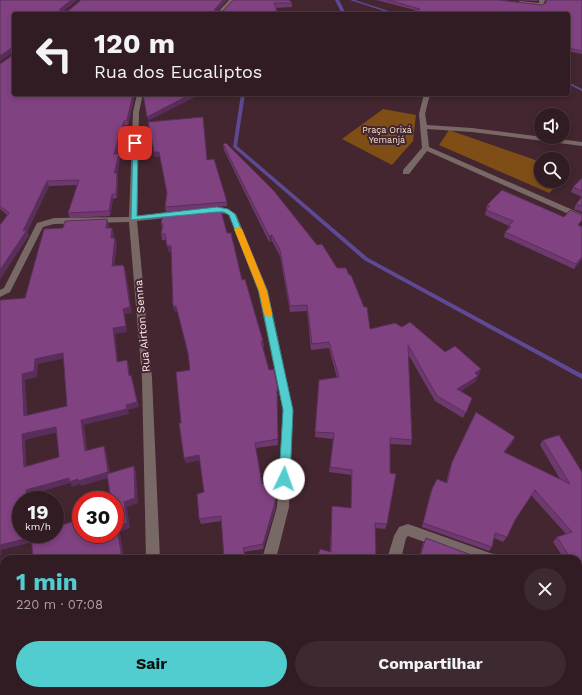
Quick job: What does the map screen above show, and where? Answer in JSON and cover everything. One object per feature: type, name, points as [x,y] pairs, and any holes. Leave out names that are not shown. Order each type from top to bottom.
[{"type":"street","points":[[221,12],[232,0]]},
{"type":"street","points":[[512,2],[541,5],[542,0]]},
{"type":"street","name":"Rua Airton Senna","points":[[140,96],[136,112],[133,219],[147,378],[153,555]]},
{"type":"street","points":[[406,172],[426,148],[422,114],[426,96]]},
{"type":"street","points":[[424,126],[472,130],[582,144]]},
{"type":"street","points":[[426,148],[582,217]]},
{"type":"street","points":[[0,294],[7,290],[40,225],[54,222],[133,219],[225,210],[232,214],[263,291],[288,410],[283,507],[270,555]]},
{"type":"street","points":[[395,555],[400,536],[403,531],[408,530],[479,555]]},
{"type":"green space","name":"Praça Orixá Yemanjá","points":[[383,109],[416,115],[413,141],[392,165],[342,139]]},
{"type":"green space","points":[[449,130],[534,160],[534,186],[439,145]]},
{"type":"green space","points":[[538,188],[554,188],[549,193]]},
{"type":"building","points":[[0,0],[71,0],[60,9],[60,11],[68,11],[81,0],[223,0],[215,11],[223,11],[233,0],[289,0],[292,3],[274,3],[277,11],[269,12],[12,12],[12,48],[0,56]]},
{"type":"building","points":[[388,0],[499,0],[542,5],[546,3],[546,0],[582,0],[582,51],[570,48],[570,12],[412,12],[420,9]]},
{"type":"building","points":[[12,56],[12,96],[133,96],[127,120],[124,121],[114,154],[119,154],[114,173],[117,173],[116,194],[112,194],[109,211],[68,213],[79,180],[47,181],[23,231],[27,230],[0,270],[0,225],[9,213],[0,206],[0,64]]},
{"type":"building","points":[[143,96],[187,96],[147,117]]},
{"type":"building","points":[[203,117],[207,160],[214,159],[227,202],[165,207],[167,193],[159,152],[154,152],[148,122]]},
{"type":"building","points":[[226,143],[274,191],[317,245],[322,244],[337,268],[346,268],[349,275],[351,275],[364,307],[367,307],[370,329],[395,323],[402,327],[410,322],[445,352],[455,346],[481,369],[475,373],[478,376],[457,389],[472,398],[466,413],[437,396],[408,345],[412,440],[390,438],[390,473],[396,474],[387,524],[375,523],[376,555],[318,555],[320,549],[331,552],[332,506],[351,508],[352,470],[330,467],[334,433],[315,432],[319,380],[339,377],[329,342],[312,344],[307,305],[290,306],[280,250],[272,235],[269,236],[223,144]]},
{"type":"building","points":[[582,178],[582,191],[573,187]]},
{"type":"building","points":[[502,190],[564,217],[570,210],[582,215],[582,220],[578,225],[582,227],[582,257],[576,264],[505,232],[511,227],[509,226],[513,221],[486,210],[490,206],[487,205]]},
{"type":"building","points":[[582,197],[582,206],[576,204]]},
{"type":"building","points":[[220,207],[227,233],[231,233],[242,280],[245,279],[263,341],[261,341],[269,370],[274,369],[278,390],[278,439],[255,443],[262,484],[275,480],[275,502],[263,544],[243,548],[245,555],[224,555],[221,516],[199,519],[197,494],[204,492],[199,455],[184,458],[179,423],[181,423],[176,372],[190,370],[188,353],[176,306],[173,306],[171,246],[167,246],[165,234],[161,234],[163,213]]},
{"type":"building","points":[[107,219],[106,228],[112,228],[111,238],[115,238],[112,266],[123,265],[124,267],[130,307],[123,309],[126,326],[113,328],[117,362],[127,360],[129,376],[131,375],[137,402],[126,405],[127,409],[81,420],[85,451],[104,446],[108,472],[78,481],[78,479],[69,482],[69,478],[26,491],[12,491],[12,542],[0,545],[0,300],[25,298],[44,229],[63,228],[65,221]],"holes":[[[63,353],[67,406],[24,416],[22,374],[34,371],[35,359]],[[56,427],[59,457],[24,467],[22,434]]]},
{"type":"building","points":[[476,412],[515,437],[504,452],[570,484],[543,440],[559,435],[582,472],[582,555],[568,555],[557,537],[572,532],[535,490],[515,520],[507,537],[495,533],[492,547],[423,523],[432,489],[437,479],[447,483],[452,462]]},
{"type":"building","points":[[134,466],[135,498],[124,502],[124,491],[110,491],[107,474]]},
{"type":"building","points":[[124,502],[127,523],[124,524]]},
{"type":"building","points":[[72,522],[72,543],[120,543],[121,555],[33,555],[32,543],[64,543],[64,524]]},
{"type":"building","points":[[426,538],[471,555],[420,555]]},
{"type":"waterway","points":[[337,0],[343,12]]},
{"type":"waterway","points":[[352,0],[390,12]]},
{"type":"waterway","points":[[570,84],[582,90]]},
{"type":"waterway","points":[[243,96],[235,146],[366,259],[582,377]]},
{"type":"slow traffic","points":[[238,229],[263,291],[268,314]]},
{"type":"route","points":[[135,143],[133,219],[217,210],[225,210],[232,214],[263,291],[288,410],[284,479]]}]
